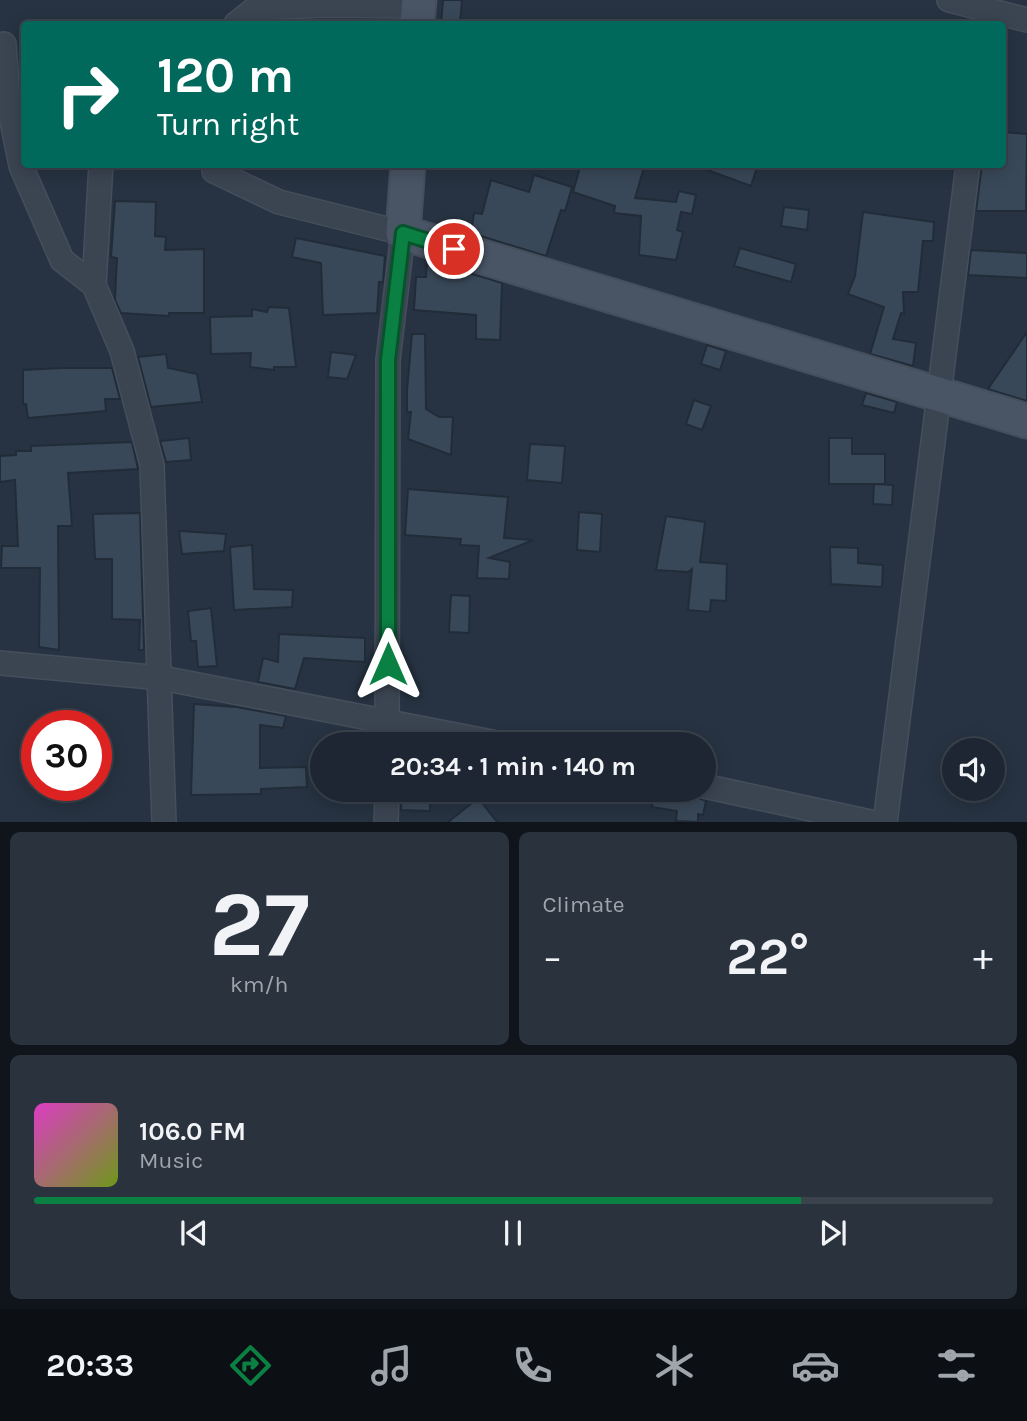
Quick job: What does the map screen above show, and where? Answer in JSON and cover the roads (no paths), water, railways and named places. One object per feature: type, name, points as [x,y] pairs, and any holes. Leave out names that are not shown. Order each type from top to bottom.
[{"type":"main road","points":[[408,168],[403,233],[1027,421]]},
{"type":"street","points":[[949,0],[985,17],[1027,20]]},
{"type":"street","points":[[240,21],[256,8],[324,5],[418,10]]},
{"type":"street","points":[[4,44],[8,101],[21,161]]},
{"type":"street","points":[[23,168],[62,260],[94,285]]},
{"type":"street","points":[[101,168],[94,285],[122,351],[152,465],[162,678],[164,822]]},
{"type":"street","points":[[215,168],[215,171],[279,202],[403,233],[388,360],[388,732]]},
{"type":"street","points":[[885,822],[968,168]]},
{"type":"street","points":[[0,663],[162,678],[445,732]]},
{"type":"street","points":[[716,789],[875,822]]},
{"type":"street","points":[[386,822],[387,802]]}]
